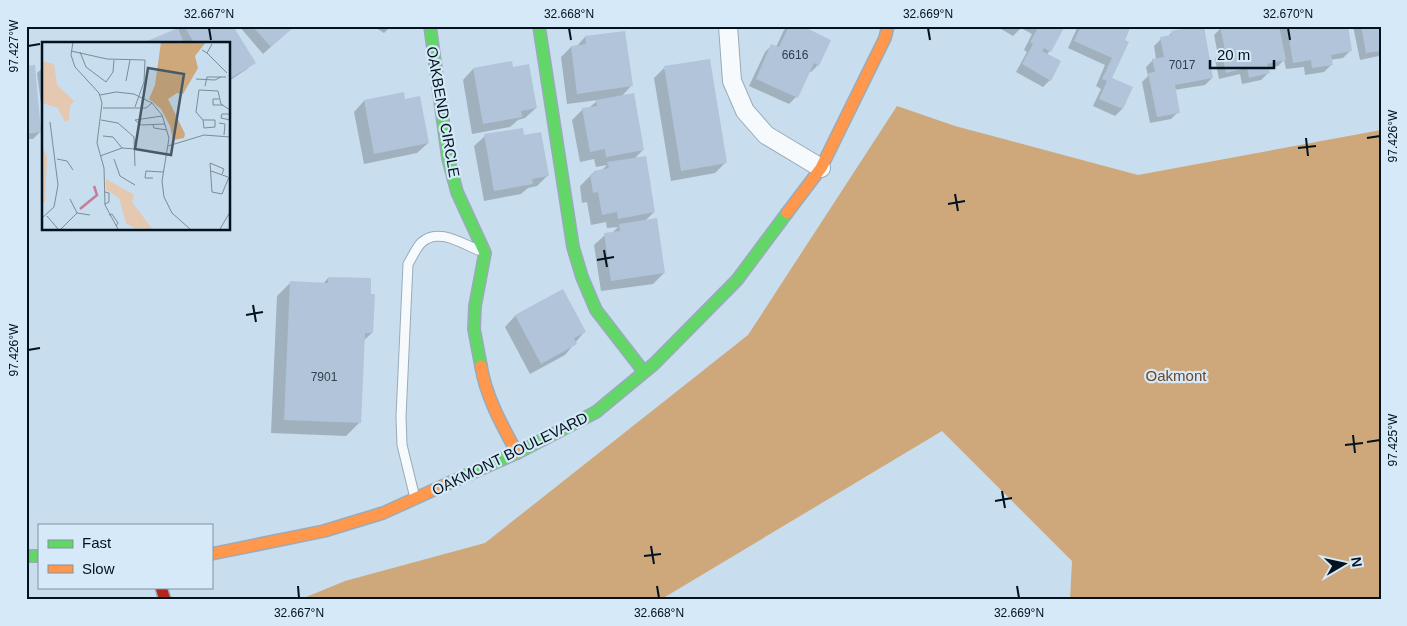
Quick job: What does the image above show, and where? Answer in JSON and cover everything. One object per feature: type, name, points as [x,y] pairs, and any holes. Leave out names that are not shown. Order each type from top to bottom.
[{"type":"street","name":"OAKBEND CIRCLE","points":[[430,26],[448,158],[457,192],[485,253]]},
{"type":"street","points":[[539,26],[573,248],[582,277],[596,310],[644,372]]},
{"type":"street","points":[[728,26],[732,81],[744,111],[766,135],[820,168]]},
{"type":"street","name":"OAKMONT BOULEVARD","points":[[212,554],[324,531],[384,513],[517,453],[596,412],[654,364],[737,280],[820,168],[885,38],[888,26]]},
{"type":"street","points":[[485,253],[475,306],[476,337],[483,379],[499,419],[517,453]]},
{"type":"lane","points":[[415,499],[402,445],[401,417],[408,264],[421,243],[434,236],[449,238],[485,253]]},
{"type":"green space","name":"Oakmont","points":[[897,106],[955,126],[1138,175],[1381,130],[1381,600],[1070,600],[1072,561],[942,431],[660,600],[299,600],[345,581],[485,543],[748,335]]},
{"type":"building","points":[[184,26],[233,26],[256,63],[230,78],[230,42],[194,42]]},
{"type":"building","points":[[252,26],[295,26],[271,47]]},
{"type":"building","points":[[789,26],[802,26],[831,40],[819,66],[814,63],[798,98],[756,79],[771,44],[779,47]]},
{"type":"building","points":[[1039,26],[1065,26],[1051,52],[1044,48],[1042,51],[1061,61],[1051,81],[1022,64],[1033,44],[1030,42]]},
{"type":"building","points":[[1081,26],[1131,26],[1125,40],[1129,42],[1112,78],[1133,87],[1123,109],[1099,99],[1107,81],[1102,79],[1112,58],[1074,41]]},
{"type":"building","points":[[1204,26],[1213,78],[1175,85],[1180,113],[1157,117],[1148,73],[1155,72],[1152,59],[1164,57],[1160,37],[1172,35],[1171,31]]},
{"type":"building","points":[[1279,26],[1286,60],[1267,64],[1270,73],[1249,78],[1247,68],[1226,73],[1221,51],[1225,50],[1220,27]]},
{"type":"building","points":[[1287,26],[1348,26],[1352,51],[1331,55],[1333,65],[1312,68],[1311,60],[1293,63]]},
{"type":"building","points":[[1361,26],[1381,26],[1381,51],[1366,53]]},
{"type":"building","points":[[178,28],[183,42],[145,42]]},
{"type":"building","points":[[625,31],[633,86],[577,94],[571,46],[586,44],[585,36]]},
{"type":"building","points":[[710,59],[727,163],[681,171],[664,66]]},
{"type":"building","points":[[512,61],[513,67],[529,64],[537,108],[521,111],[522,117],[483,124],[473,68]]},
{"type":"building","points":[[35,65],[41,132],[26,134],[26,66]]},
{"type":"building","points":[[404,92],[405,99],[420,96],[429,143],[374,154],[364,100]]},
{"type":"building","points":[[634,93],[644,150],[606,157],[605,149],[590,152],[582,108],[597,106],[596,100]]},
{"type":"building","points":[[523,128],[524,135],[541,132],[549,176],[532,179],[533,184],[494,191],[484,134]]},
{"type":"building","points":[[646,156],[655,212],[618,219],[617,212],[602,215],[598,192],[593,193],[590,174],[594,174],[594,171],[609,168],[607,162]]},
{"type":"building","points":[[657,218],[665,273],[611,281],[604,233],[620,231],[619,224]]},
{"type":"building","points":[[328,277],[371,278],[371,294],[375,294],[373,333],[365,333],[361,423],[284,420],[290,281],[328,283]]},
{"type":"building","points":[[563,289],[586,332],[574,338],[577,344],[541,364],[515,315]]},
{"type":"traffic: fast","points":[[430,26],[448,158],[457,192],[485,253],[475,306],[474,329],[481,366]]},
{"type":"traffic: fast","points":[[539,26],[573,247],[582,277],[596,310],[644,372]]},
{"type":"traffic: fast","points":[[449,483],[517,453],[596,412],[654,364],[737,280],[787,213]]},
{"type":"traffic: fast","points":[[26,556],[38,556]]},
{"type":"traffic: slow","points":[[787,213],[821,168],[885,38],[888,26]]},
{"type":"traffic: slow","points":[[481,366],[491,400],[517,453]]},
{"type":"traffic: slow","points":[[212,554],[324,531],[383,513],[449,483]]},
{"type":"traffic: jam","points":[[161,588],[165,600]]}]
